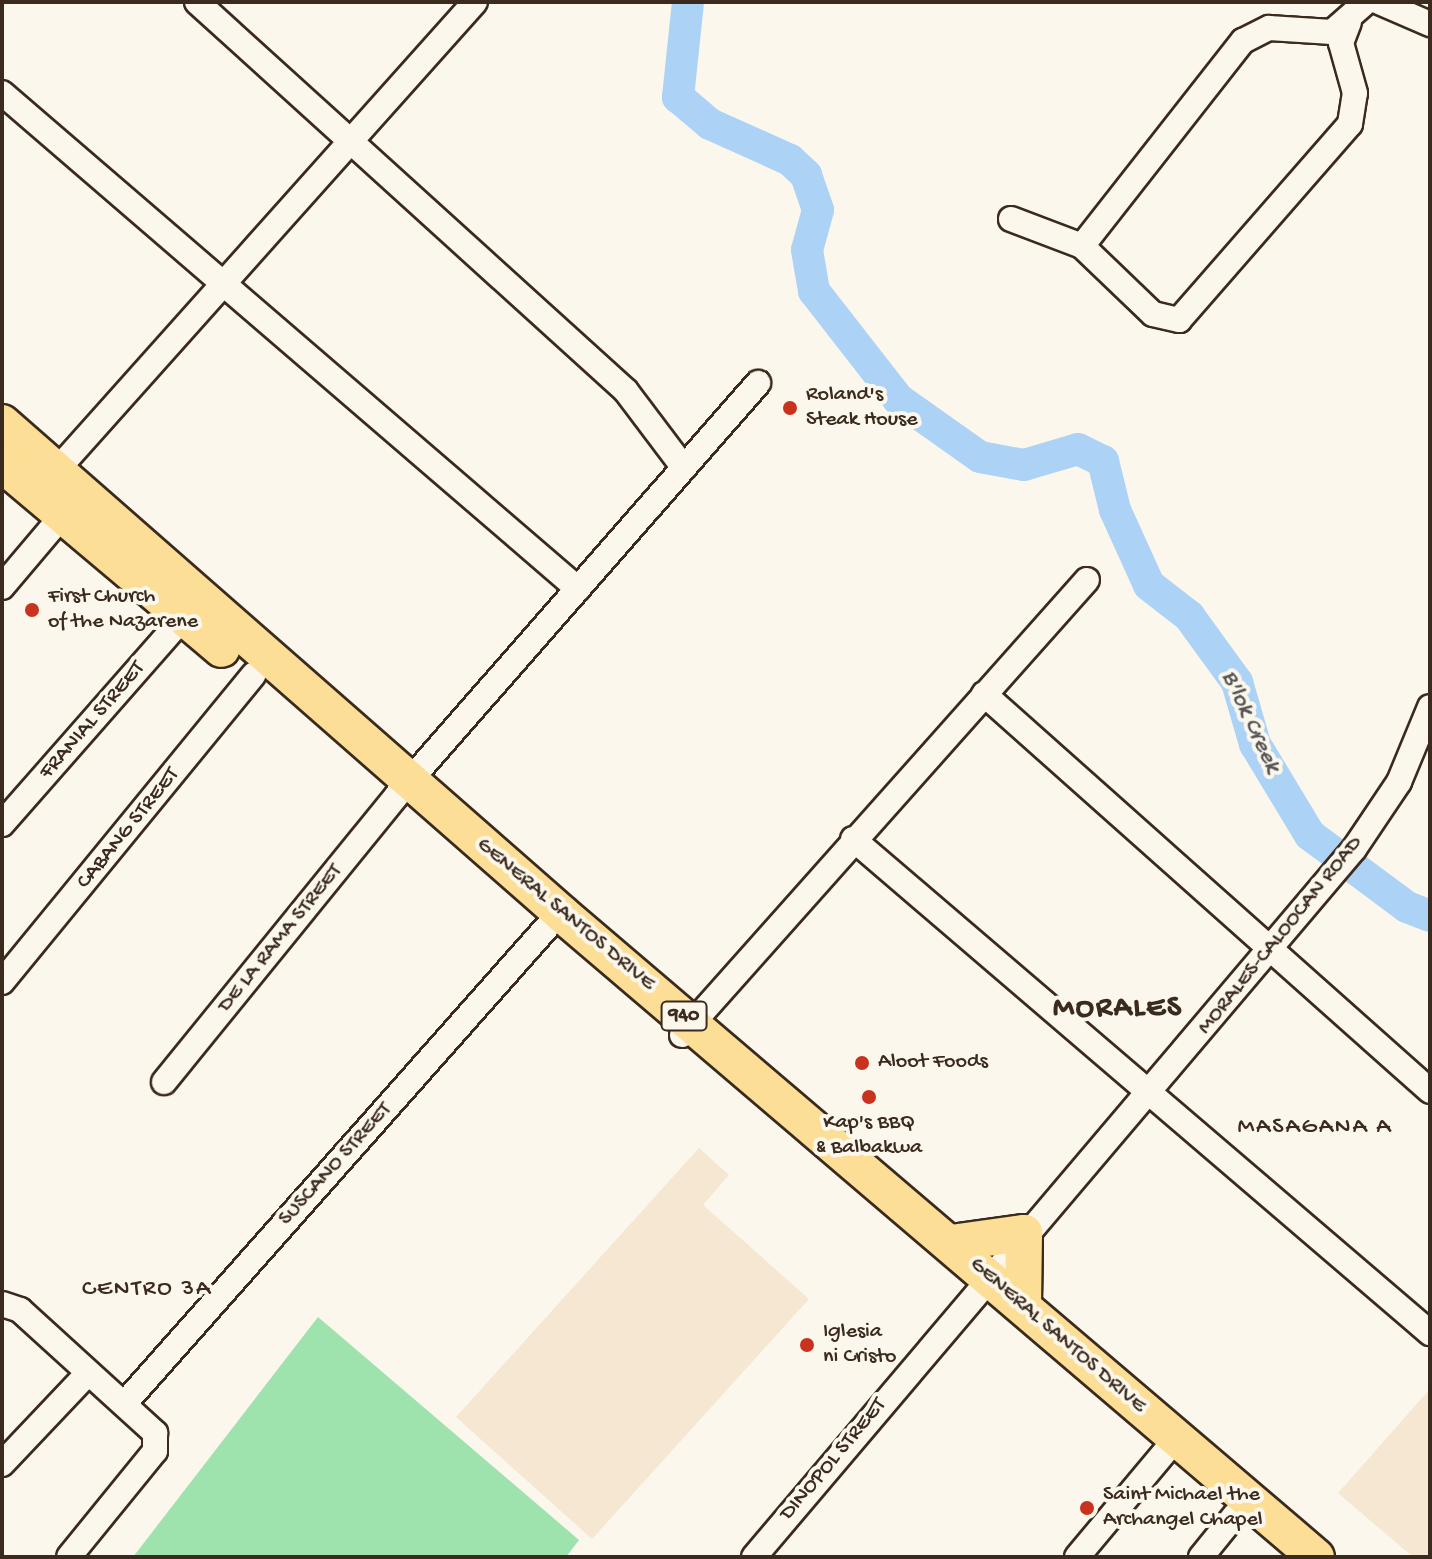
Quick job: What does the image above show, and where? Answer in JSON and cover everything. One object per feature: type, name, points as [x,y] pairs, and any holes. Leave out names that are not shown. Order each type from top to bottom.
[{"type":"highway","name":"GENERAL SANTOS DRIVE","points":[[2,423],[51,494],[183,618],[403,789],[547,927],[686,1030],[951,1243],[981,1281],[1023,1306],[1235,1515],[1285,1557]]},
{"type":"highway","name":"GENERAL SANTOS DRIVE","points":[[2,464],[51,494],[403,789],[981,1281],[1169,1448],[1316,1557]]},
{"type":"highway","points":[[951,1243],[1024,1233],[1023,1306]]},
{"type":"street","points":[[197,2],[355,142],[626,391],[684,468]]},
{"type":"street","points":[[2,587],[51,494],[227,282],[355,142],[475,2]]},
{"type":"street","points":[[1011,219],[1082,246],[1153,314],[1179,320],[1197,306],[1350,124],[1355,93],[1341,43],[1349,22],[1366,2]]},
{"type":"street","points":[[1379,2],[1430,24]]},
{"type":"street","points":[[1082,246],[1243,41],[1257,29],[1295,28],[1312,36],[1349,22]]},
{"type":"street","points":[[2,93],[227,282],[578,589]]},
{"type":"street","name":"DE LA RAMA STREET","points":[[164,1082],[403,789],[758,383]]},
{"type":"street","points":[[686,1030],[1087,580]]},
{"type":"street","name":"FRANIAL STREET","points":[[2,824],[183,618]]},
{"type":"street","name":"CABANG STREET","points":[[2,982],[253,675]]},
{"type":"street","points":[[984,694],[1430,1091]]},
{"type":"street","name":"MORALES-CALOOCAN ROAD","points":[[981,1281],[1150,1093],[1274,949],[1354,849],[1399,782],[1430,707]]},
{"type":"street","points":[[853,839],[1430,1333]]},
{"type":"street","name":"SUSCANO STREET","points":[[125,1403],[547,927]]},
{"type":"street","name":"DINOPOL STREET","points":[[754,1557],[981,1281]]},
{"type":"street","points":[[2,1304],[20,1310],[155,1433],[155,1451],[69,1557]]},
{"type":"street","points":[[2,1464],[87,1374]]},
{"type":"street","points":[[1077,1557],[1169,1448]]},
{"type":"street","points":[[1201,1557],[1235,1515]]},
{"type":"shaded area","points":[[699,1148],[729,1175],[703,1205],[809,1299],[592,1539],[456,1417]]},
{"type":"shaded area","points":[[1430,1389],[1430,1557],[1413,1557],[1338,1493]]},
{"type":"green space","points":[[318,1317],[579,1540],[566,1557],[133,1557]]},
{"type":"waterway","name":"B'lok Creek","points":[[688,2],[678,97],[710,124],[790,160],[806,175],[818,210],[807,250],[814,291],[898,399],[980,457],[1024,465],[1078,449],[1103,461],[1115,510],[1149,585],[1189,616],[1237,682],[1255,744],[1310,835],[1407,907],[1430,916]]},
{"type":"place","name":"Roland's Steak House","points":[[790,408]]},
{"type":"place","name":"First Church of the Nazarene","points":[[32,610]]},
{"type":"place","name":"Aloot Foods","points":[[862,1063]]},
{"type":"place","name":"Kap's BBQ & Balbakwa","points":[[869,1097]]},
{"type":"place","name":"Iglesia ni Cristo","points":[[807,1345]]},
{"type":"place","name":"Saint Michael the Archangel Chapel","points":[[1087,1508]]},
{"type":"district","name":"MORALES","points":[[1118,1010]]},
{"type":"district","name":"MASAGANA A","points":[[1315,1128]]},
{"type":"district","name":"CENTRO 3A","points":[[147,1290]]}]
